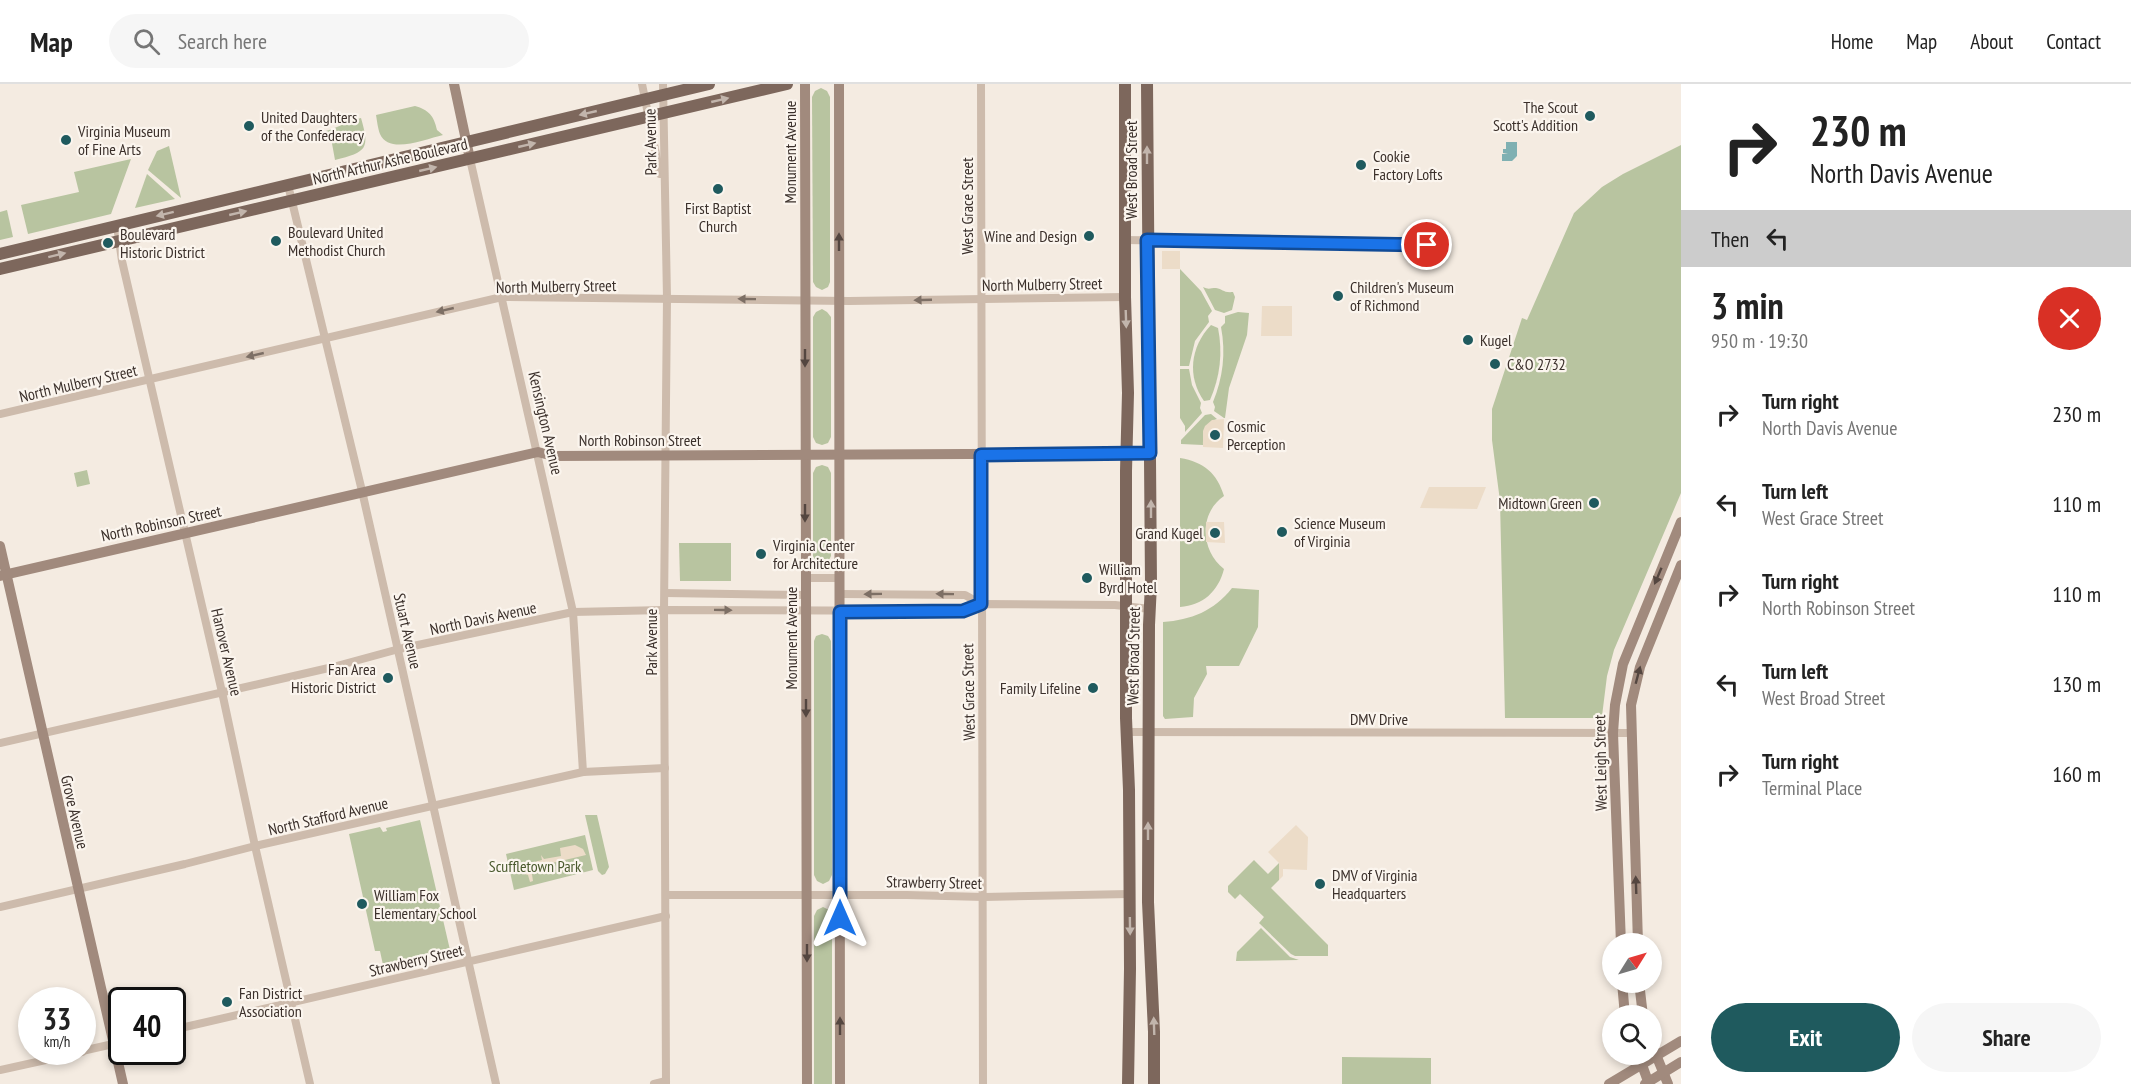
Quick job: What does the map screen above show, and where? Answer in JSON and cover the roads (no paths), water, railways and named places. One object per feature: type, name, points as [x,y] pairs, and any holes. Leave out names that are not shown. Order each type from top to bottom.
[{"type":"main road","name":"North Arthur Ashe Boulevard","points":[[0,254],[645,99],[663,90],[709,84]]},
{"type":"main road","name":"North Arthur Ashe Boulevard","points":[[0,269],[787,84]]},
{"type":"main road","name":"West Broad Street","points":[[1125,84],[1125,297],[1128,365],[1126,606],[1129,798],[1128,1084]]},
{"type":"main road","name":"West Broad Street","points":[[1147,84],[1150,453],[1148,902],[1154,1084]]},
{"type":"street","name":"Kensington Avenue","points":[[454,84],[573,612],[583,772]]},
{"type":"street","name":"Park Avenue","points":[[642,84],[650,116],[664,200]]},
{"type":"street","name":"Monument Avenue","points":[[805,84],[807,1084]]},
{"type":"street","points":[[839,84],[840,1084]]},
{"type":"street","name":"West Grace Street","points":[[981,84],[983,1084]]},
{"type":"street","name":"Park Avenue","points":[[663,90],[667,298],[664,610],[666,1083]]},
{"type":"street","name":"Stuart Avenue","points":[[288,185],[399,650],[496,1084]]},
{"type":"street","name":"Hanover Avenue","points":[[117,226],[122,261],[310,1084]]},
{"type":"street","points":[[1125,240],[1440,245]]},
{"type":"street","name":"North Mulberry Street","points":[[0,414],[502,297],[839,301],[1125,297]]},
{"type":"street","name":"North Robinson Street","points":[[3,575],[538,452],[553,456],[1150,453]]},
{"type":"street","name":"West Leigh Street","points":[[1621,933],[1613,733],[1615,705],[1623,664],[1681,522]]},
{"type":"street","name":"Grove Avenue","points":[[0,546],[3,575],[108,1004]]},
{"type":"street","name":"West Leigh Street","points":[[1638,933],[1632,705],[1640,667],[1681,565]]},
{"type":"street","points":[[806,578],[840,578]]},
{"type":"street","points":[[665,593],[806,595]]},
{"type":"street","name":"North Davis Avenue","points":[[840,594],[965,595],[981,604]]},
{"type":"street","name":"North Davis Avenue","points":[[0,743],[573,612],[963,611],[981,604],[1126,606],[1150,609]]},
{"type":"street","name":"DMV Drive","points":[[1127,732],[1632,732]]},
{"type":"street","name":"North Stafford Avenue","points":[[0,907],[255,846],[583,772],[665,768]]},
{"type":"street","name":"Strawberry Street","points":[[667,895],[1059,897],[1129,894]]},
{"type":"street","name":"Strawberry Street","points":[[186,1027],[666,916]]},
{"type":"street","points":[[1662,1053],[1681,1041]]},
{"type":"street","points":[[1609,1084],[1642,1066],[1647,1083],[1665,1079],[1681,1062]]},
{"type":"street","points":[[0,1070],[22,1065]]},
{"type":"street","name":"Grove Avenue","points":[[121,1065],[123,1084]]},
{"type":"street","points":[[1659,1065],[1665,1079]]},
{"type":"street","points":[[654,1084],[666,1083]]},
{"type":"water","points":[[1506,142],[1517,142],[1517,156],[1512,161],[1502,161],[1502,154],[1508,154],[1503,153],[1503,149],[1506,149]]},
{"type":"place","name":"The Scout Scott's Addition","points":[[1590,116]]},
{"type":"place","name":"United Daughters of the Confederacy","points":[[249,126]]},
{"type":"place","name":"Virginia Museum of Fine Arts","points":[[66,140]]},
{"type":"place","name":"Cookie Factory Lofts","points":[[1361,165]]},
{"type":"place","name":"First Baptist Church","points":[[718,189]]},
{"type":"place","name":"Wine and Design","points":[[1089,236]]},
{"type":"place","name":"Boulevard United Methodist Church","points":[[276,241]]},
{"type":"place","name":"Boulevard Historic District","points":[[108,243]]},
{"type":"place","name":"Children's Museum of Richmond","points":[[1338,296]]},
{"type":"place","name":"Kugel","points":[[1468,340]]},
{"type":"place","name":"C&O 2732","points":[[1495,364]]},
{"type":"place","name":"Cosmic Perception","points":[[1215,435]]},
{"type":"place","name":"Midtown Green","points":[[1594,503]]},
{"type":"place","name":"Science Museum of Virginia","points":[[1282,532]]},
{"type":"place","name":"Grand Kugel","points":[[1215,533]]},
{"type":"place","name":"Virginia Center for Architecture","points":[[761,554]]},
{"type":"place","name":"William Byrd Hotel","points":[[1087,578]]},
{"type":"place","name":"Fan Area Historic District","points":[[388,678]]},
{"type":"place","name":"Family Lifeline","points":[[1093,688]]},
{"type":"place","name":"DMV of Virginia Headquarters","points":[[1320,884]]},
{"type":"place","name":"William Fox Elementary School","points":[[362,904]]},
{"type":"place","name":"Fan District Association","points":[[227,1002]]},
{"type":"park label","name":"Scuffletown Park","points":[[535,866]]}]
